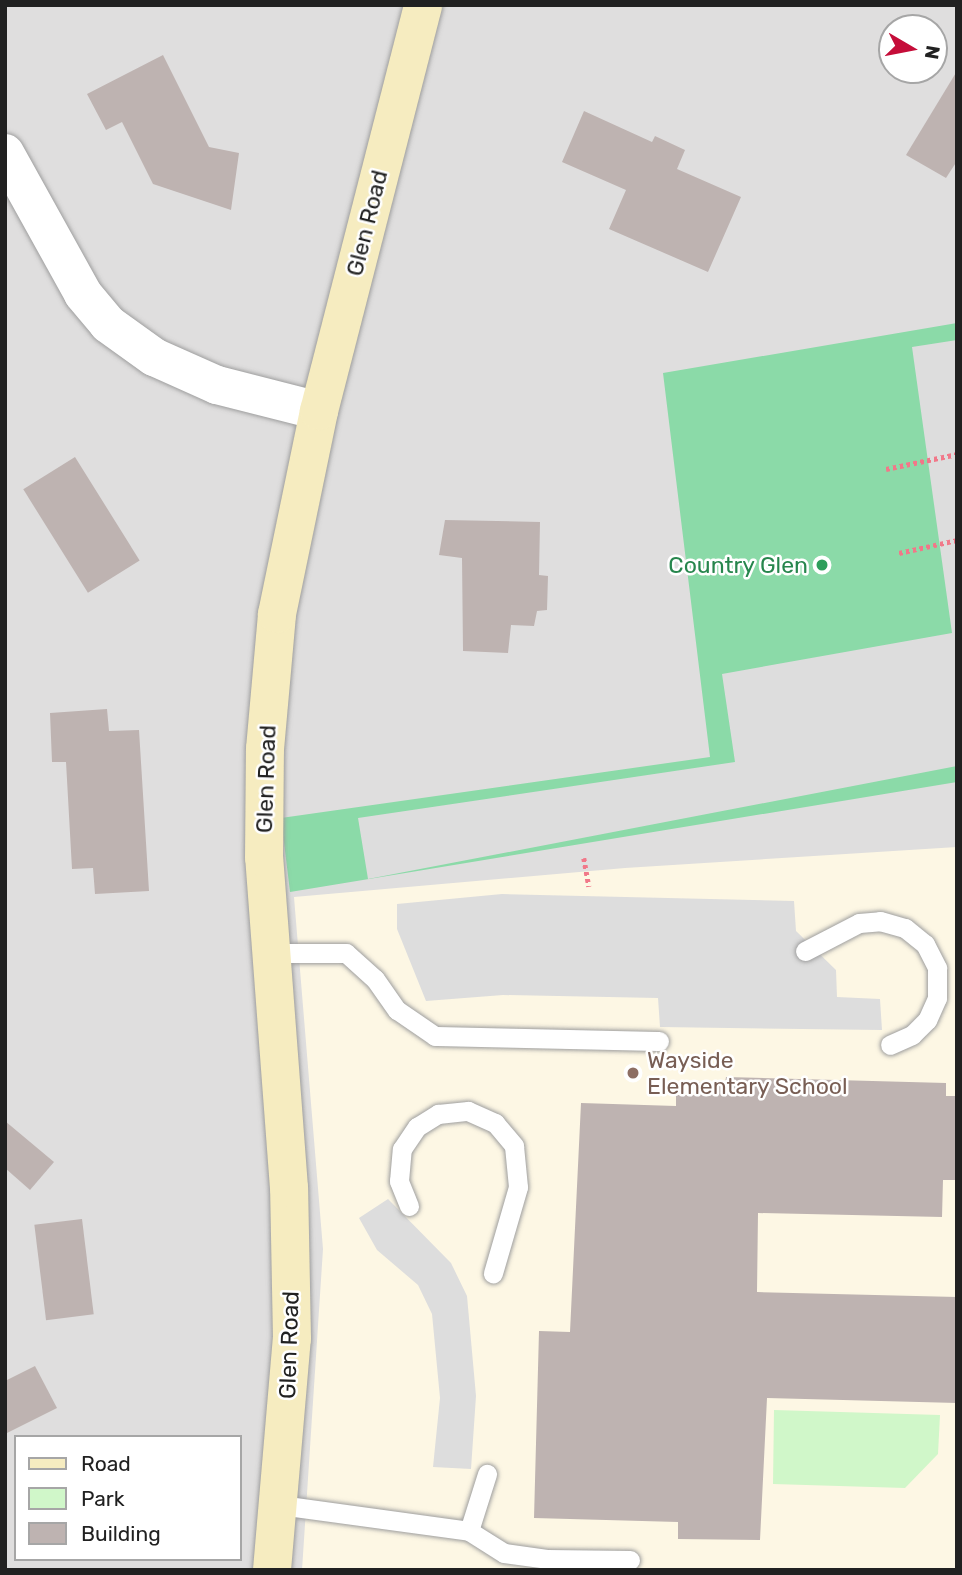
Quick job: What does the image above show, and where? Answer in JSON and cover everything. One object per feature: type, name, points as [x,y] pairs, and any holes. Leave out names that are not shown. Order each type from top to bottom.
[{"type":"main road","name":"Glen Road","points":[[272,1570],[280,1505],[292,1339],[289,1188],[264,858],[265,749],[275,626],[319,411],[423,5]]},
{"type":"street","points":[[5,153],[83,294],[108,324],[154,356],[217,385],[319,411]]},
{"type":"lane","points":[[805,951],[859,923],[880,921],[905,928],[925,944],[937,968],[937,998],[927,1020],[912,1035],[890,1045]]},
{"type":"lane","points":[[270,953],[346,953],[375,979],[397,1010],[435,1036],[659,1041]]},
{"type":"lane","points":[[409,1206],[399,1181],[402,1149],[417,1127],[438,1114],[468,1111],[495,1123],[514,1146],[518,1187],[493,1273]]},
{"type":"lane","points":[[469,1531],[487,1474]]},
{"type":"lane","points":[[280,1505],[469,1531],[504,1553],[547,1559],[630,1560]]},
{"type":"path","points":[[886,469],[957,454]]},
{"type":"path","points":[[900,553],[957,540]]},
{"type":"path","points":[[584,858],[589,887]]},
{"type":"shaded area","points":[[5,5],[957,5],[957,1570],[5,1570]]},
{"type":"shaded area","points":[[957,340],[957,766],[368,879],[358,818],[735,762],[722,674],[952,633],[912,347]]},
{"type":"shaded area","name":"Wayside Elementary School","points":[[957,847],[957,1570],[302,1570],[323,1249],[294,897],[625,868]]},
{"type":"shaded area","points":[[502,894],[794,901],[796,931],[836,970],[837,997],[880,999],[882,1030],[660,1027],[658,998],[503,995],[426,1001],[397,929],[397,904]]},
{"type":"shaded area","points":[[388,1199],[451,1263],[467,1296],[476,1396],[471,1469],[433,1467],[440,1398],[432,1314],[418,1285],[377,1250],[359,1218]]},
{"type":"green space","name":"Country Glen","points":[[957,323],[957,782],[290,892],[281,818],[710,757],[663,373]]},
{"type":"green space","points":[[774,1410],[940,1415],[938,1454],[905,1488],[773,1484]]},
{"type":"building","points":[[163,55],[209,147],[239,153],[231,210],[153,184],[122,122],[106,130],[87,94]]},
{"type":"building","points":[[957,71],[957,161],[946,178],[906,155]]},
{"type":"building","points":[[584,111],[652,142],[655,136],[685,150],[677,169],[741,197],[708,272],[609,229],[626,190],[562,162]]},
{"type":"building","points":[[75,457],[140,560],[88,593],[23,489]]},
{"type":"building","points":[[445,520],[540,522],[539,575],[548,576],[547,610],[537,611],[534,626],[511,625],[508,653],[463,651],[462,558],[439,555]]},
{"type":"building","points":[[107,709],[109,731],[139,730],[149,891],[95,894],[93,868],[72,869],[66,762],[52,762],[50,713]]},
{"type":"building","points":[[726,1077],[946,1083],[946,1096],[957,1096],[957,1180],[943,1180],[942,1217],[758,1213],[757,1292],[957,1297],[957,1403],[767,1398],[760,1540],[678,1539],[678,1522],[534,1518],[539,1331],[570,1332],[581,1103],[676,1106],[676,1095],[699,1095],[699,1082],[725,1083]]},
{"type":"building","points":[[5,1121],[54,1162],[30,1190],[5,1168]]},
{"type":"building","points":[[82,1219],[94,1314],[46,1320],[34,1225]]},
{"type":"building","points":[[35,1366],[57,1408],[5,1434],[5,1381]]},
{"type":"place","name":"Country Glen","points":[[822,565]]},
{"type":"place","name":"Wayside Elementary School","points":[[633,1073]]}]
